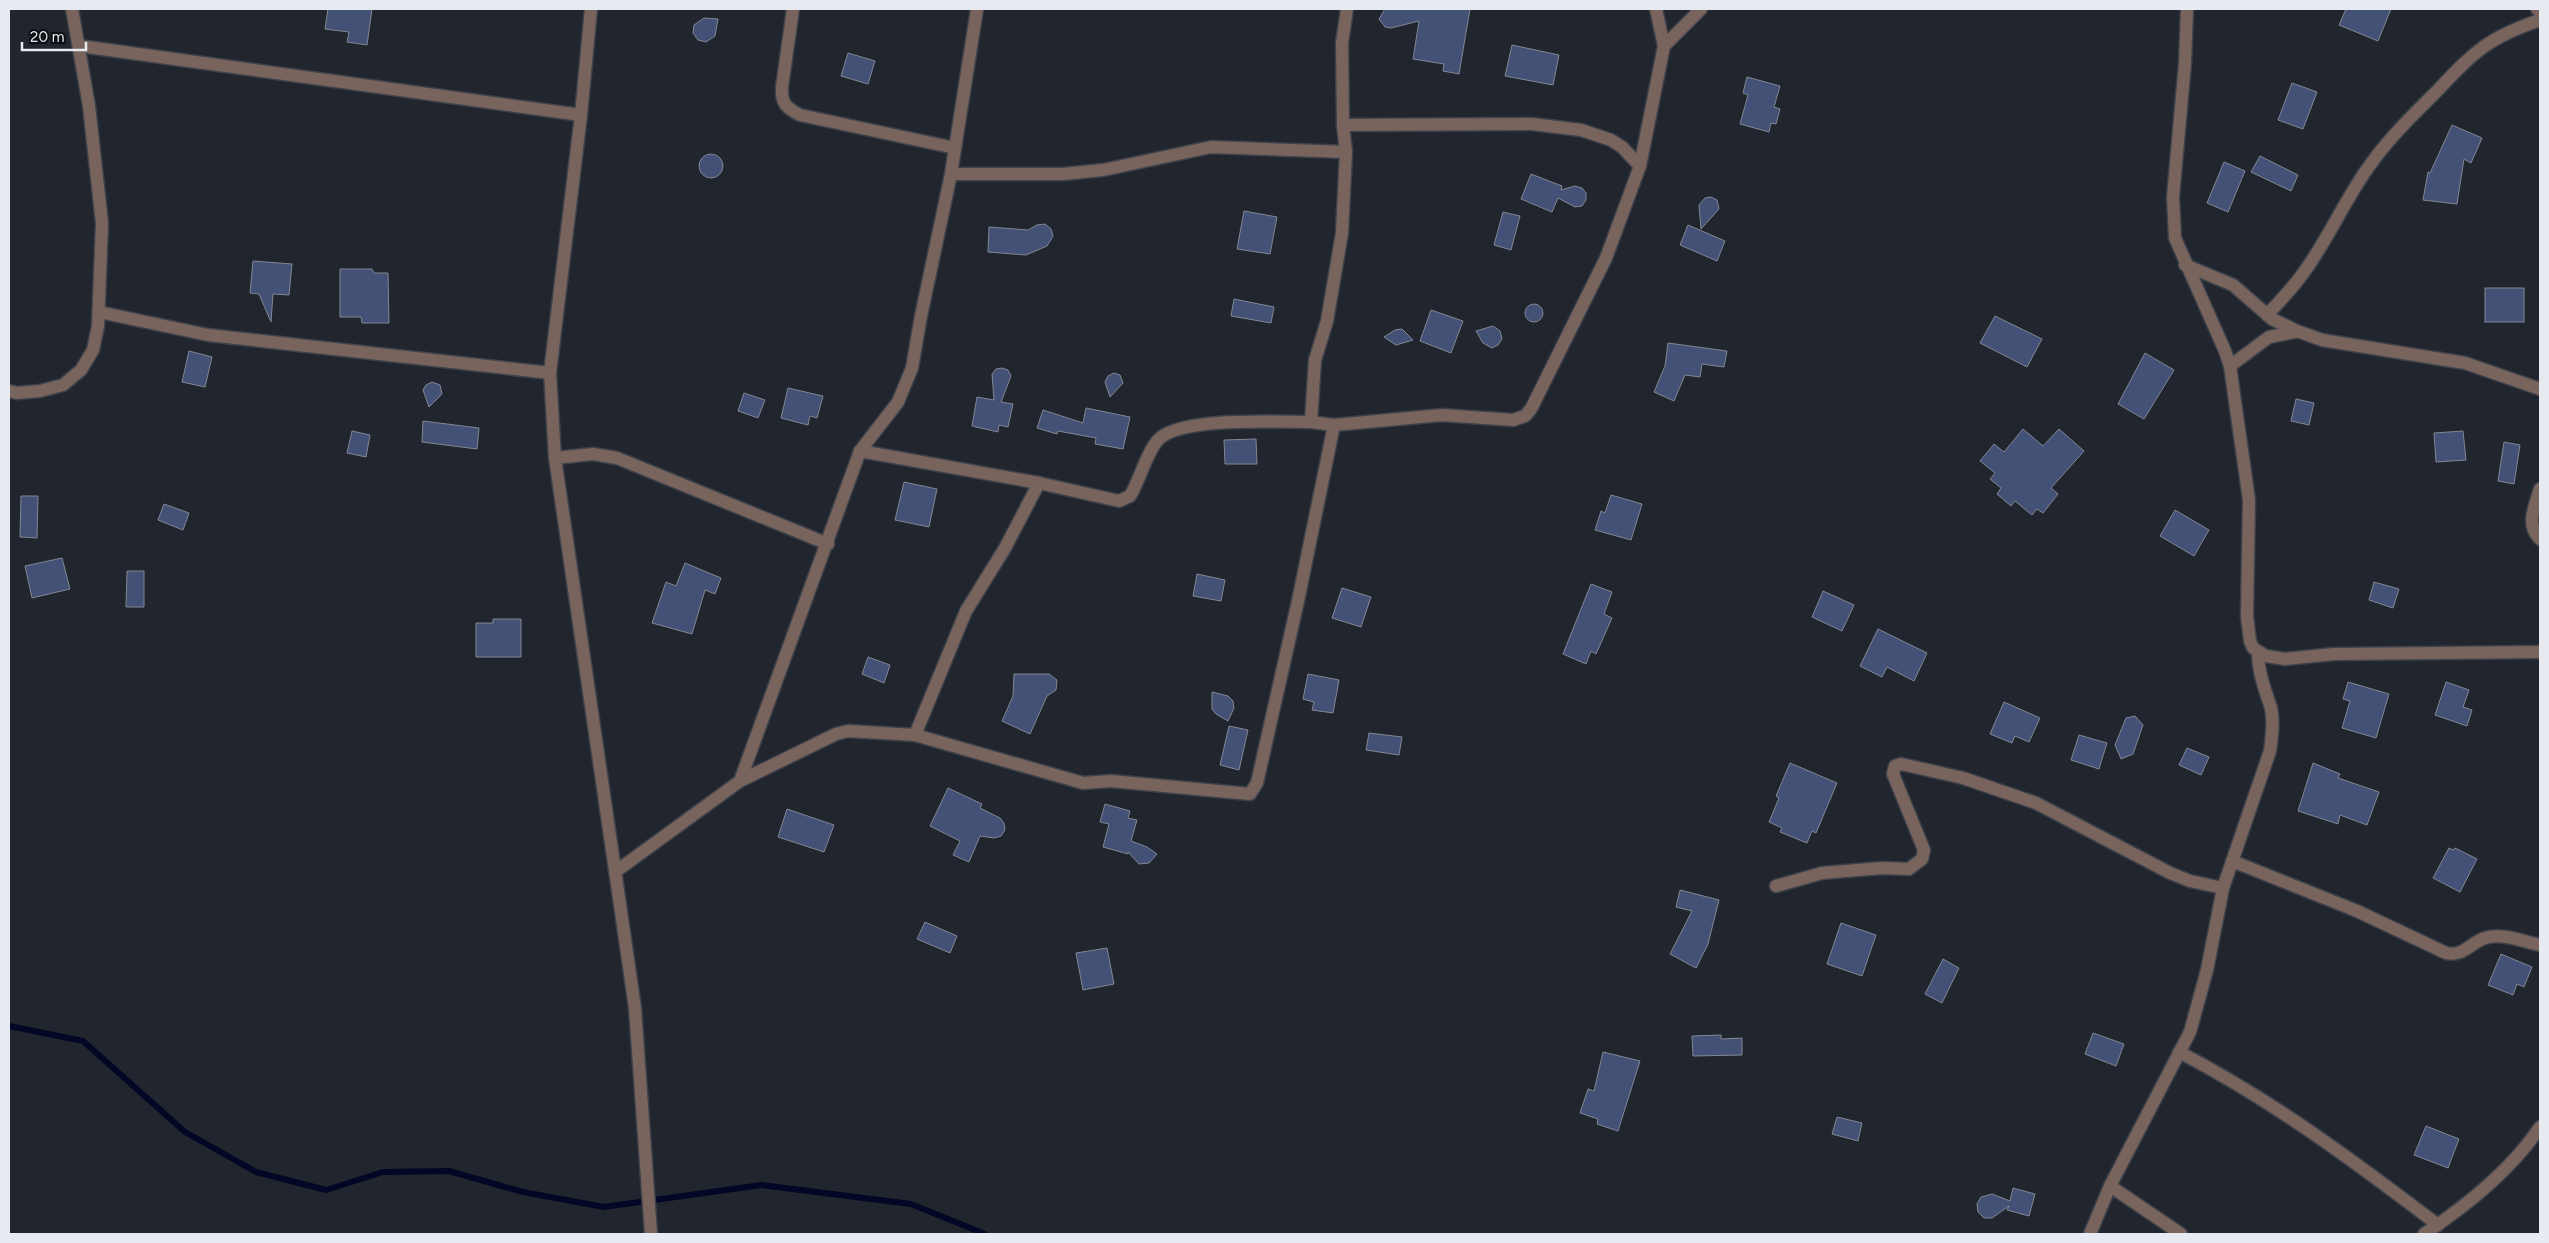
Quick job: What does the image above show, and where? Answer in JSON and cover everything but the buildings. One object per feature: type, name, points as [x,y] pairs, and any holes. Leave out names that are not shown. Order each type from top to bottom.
[{"type":"street","points":[[9,391],[17,393],[40,391],[63,385],[80,370],[93,350],[99,312],[102,223],[80,46],[72,9]]},
{"type":"street","points":[[591,9],[582,115],[550,373],[555,458],[635,1008],[652,1234]]},
{"type":"street","points":[[793,9],[781,98],[785,106],[800,115],[955,148]]},
{"type":"street","points":[[740,781],[828,544],[842,494],[860,450],[898,402],[912,368],[951,174],[977,9]]},
{"type":"street","points":[[1311,422],[1315,360],[1327,321],[1342,233],[1346,152],[1343,125],[1342,43],[1346,9]]},
{"type":"street","points":[[860,450],[1039,483],[1112,500],[1125,500],[1134,490],[1156,442],[1173,430],[1208,424],[1311,422],[1334,425],[1431,415],[1513,420],[1525,416],[1536,402],[1606,258],[1640,166],[1664,46],[1656,9]]},
{"type":"street","points":[[1664,46],[1701,9]]},
{"type":"street","points":[[2187,9],[2185,63],[2173,197],[2174,238],[2230,366],[2249,500],[2247,616],[2250,641],[2258,652],[2276,659],[2334,654],[2540,652]]},
{"type":"street","points":[[2267,315],[2305,271],[2358,183],[2383,148],[2412,114],[2486,43],[2515,29],[2540,20]]},
{"type":"street","points":[[80,46],[582,115]]},
{"type":"street","points":[[1343,125],[1532,124],[1581,130],[1611,140],[1622,147],[1640,166]]},
{"type":"street","points":[[951,174],[1063,174],[1103,170],[1211,147],[1346,152]]},
{"type":"street","points":[[2185,265],[2233,285],[2267,315],[2297,331],[2322,340],[2465,363],[2540,389]]},
{"type":"street","points":[[99,312],[208,335],[550,373]]},
{"type":"street","points":[[2230,366],[2269,337],[2297,331]]},
{"type":"street","points":[[615,872],[740,781],[836,734],[848,731],[915,735],[1084,783],[1110,781],[1243,794],[1253,792],[1257,783],[1298,601],[1334,425]]},
{"type":"street","points":[[555,458],[593,454],[624,460],[828,544]]},
{"type":"street","points":[[915,735],[966,611],[1005,548],[1039,483]]},
{"type":"street","points":[[2540,489],[2532,522],[2534,532],[2540,539]]},
{"type":"street","points":[[2090,1234],[2110,1186],[2190,1032],[2199,1001],[2223,888],[2270,751],[2273,731],[2271,710],[2258,669],[2258,652]]},
{"type":"street","points":[[1776,886],[1822,873],[1882,868],[1909,870],[1917,865],[1922,859],[1924,850],[1893,774],[1895,766],[1901,764],[1963,778],[2036,803],[2170,874],[2190,881],[2223,888]]},
{"type":"street","points":[[2232,861],[2357,911],[2446,953],[2454,955],[2484,938],[2494,936],[2540,945]]},
{"type":"street","points":[[2179,1052],[2268,1102],[2438,1225]]},
{"type":"street","points":[[2424,1234],[2438,1225],[2498,1175],[2531,1140],[2540,1127]]},
{"type":"street","points":[[2110,1186],[2181,1234]]},
{"type":"waterway","points":[[9,1026],[83,1041],[185,1132],[256,1172],[326,1190],[383,1172],[449,1171],[523,1192],[604,1207],[761,1185],[911,1204],[985,1234]]}]
